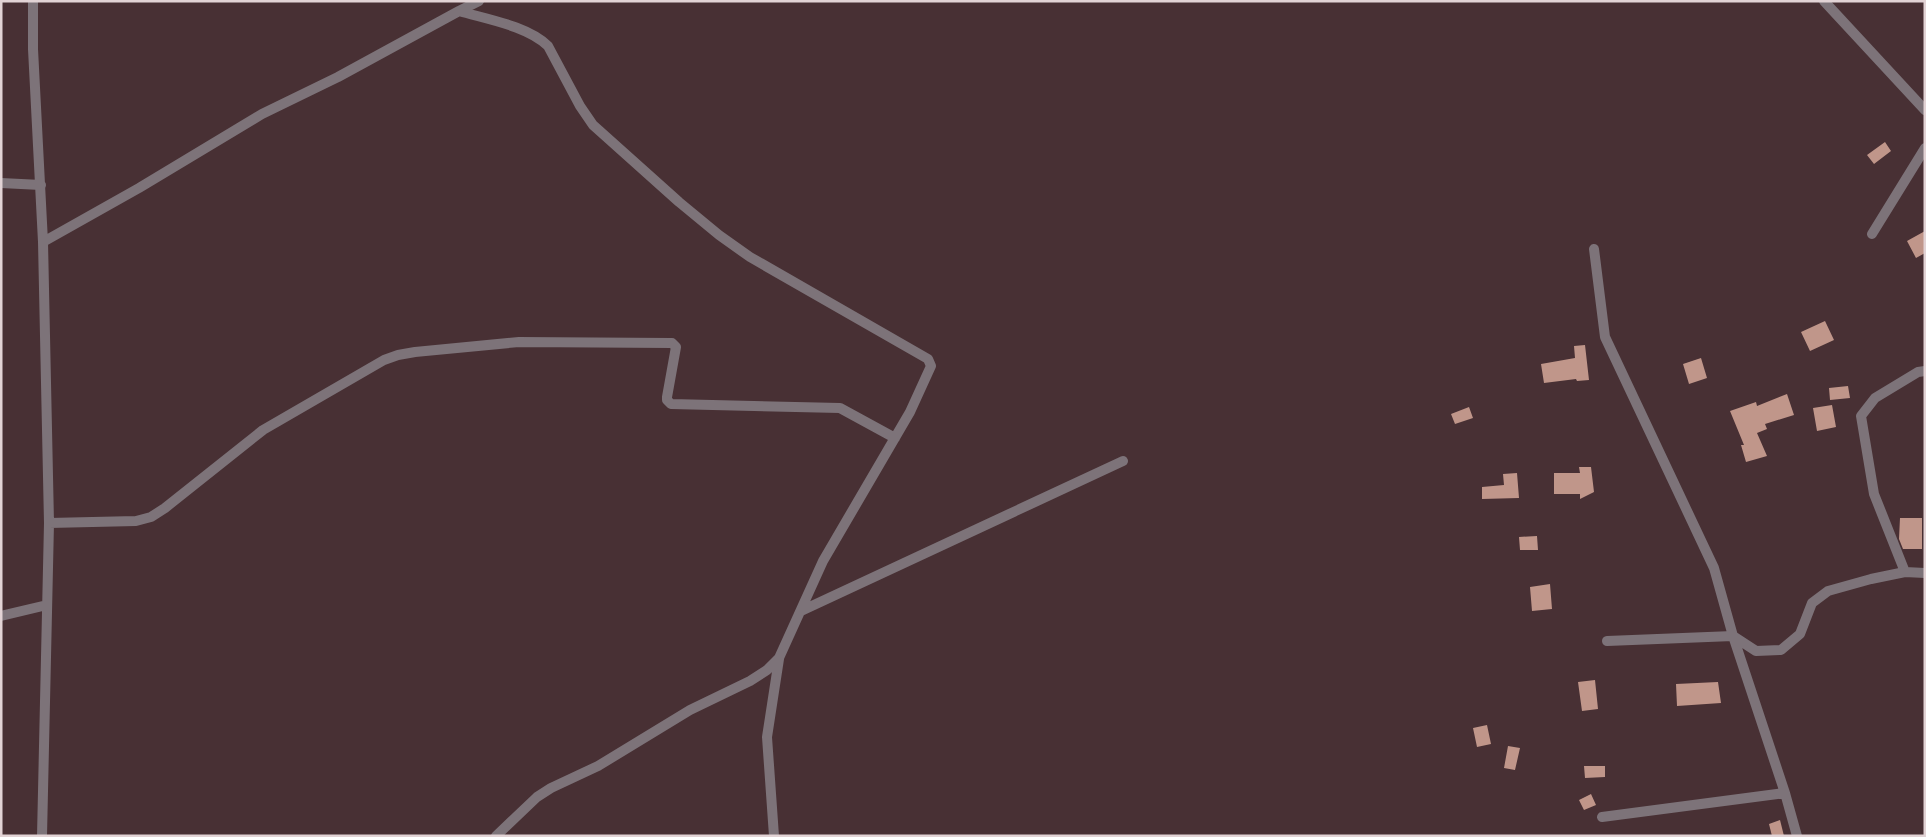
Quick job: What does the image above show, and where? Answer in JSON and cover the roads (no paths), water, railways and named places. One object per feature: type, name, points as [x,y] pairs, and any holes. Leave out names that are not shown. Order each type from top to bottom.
[{"type":"street","points":[[33,1],[33,48],[43,242],[49,523],[42,836]]},
{"type":"street","points":[[43,242],[139,188],[282,103],[338,78],[479,1]]},
{"type":"street","points":[[1824,1],[1925,110]]},
{"type":"street","points":[[459,11],[520,30],[541,40],[548,46],[580,106],[593,125],[719,234],[750,257],[928,359],[931,366],[910,412],[831,546],[779,658],[767,737],[774,836]]},
{"type":"street","points":[[1872,234],[1925,148]]},
{"type":"street","points":[[1,183],[41,185]]},
{"type":"street","points":[[1594,249],[1605,337],[1714,568],[1733,636],[1785,793],[1797,836]]},
{"type":"street","points":[[49,523],[136,521],[151,517],[275,422],[384,360],[415,352],[519,342],[672,343],[676,347],[667,400],[672,404],[840,408],[895,438]]},
{"type":"street","points":[[1905,572],[1874,494],[1861,416],[1875,398],[1918,372],[1925,371]]},
{"type":"street","points":[[801,611],[1123,461]]},
{"type":"street","points":[[1607,641],[1733,636],[1756,651],[1781,650],[1800,634],[1812,603],[1828,591],[1905,572],[1925,573]]},
{"type":"street","points":[[1,616],[47,605]]},
{"type":"street","points":[[496,836],[537,798],[551,788],[598,766],[690,710],[750,681],[767,670],[779,658]]},
{"type":"street","points":[[1602,817],[1785,793]]}]
